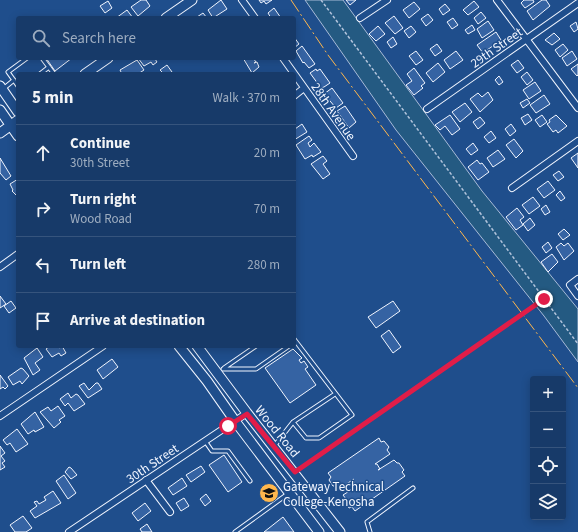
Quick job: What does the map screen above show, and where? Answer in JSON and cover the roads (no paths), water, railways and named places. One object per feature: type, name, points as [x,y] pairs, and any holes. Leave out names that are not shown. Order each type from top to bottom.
[{"type":"street","points":[[169,16],[192,0]]},
{"type":"street","points":[[242,0],[254,16]]},
{"type":"street","points":[[360,18],[387,0]]},
{"type":"street","points":[[497,0],[578,108]]},
{"type":"street","name":"29th Street","points":[[428,109],[578,3]]},
{"type":"street","points":[[88,72],[105,60]]},
{"type":"street","name":"28th Avenue","points":[[284,60],[293,72]]},
{"type":"street","name":"28th Avenue","points":[[296,77],[353,156]]},
{"type":"street","points":[[1,88],[16,109]]},
{"type":"street","points":[[296,94],[304,88]]},
{"type":"street","points":[[0,110],[15,123],[0,133]]},
{"type":"street","points":[[512,188],[578,141]]},
{"type":"street","points":[[0,267],[16,255]]},
{"type":"street","points":[[578,279],[570,285],[578,296]]},
{"type":"street","points":[[0,416],[100,348]]},
{"type":"street","points":[[180,348],[207,381],[235,421],[319,532]]},
{"type":"street","name":"Wood Road","points":[[199,348],[220,371],[247,414],[295,472],[340,532]]},
{"type":"street","name":"30th Street","points":[[69,532],[247,414]]},
{"type":"street","points":[[146,480],[170,512]]},
{"type":"lane","points":[[16,83],[8,72],[24,60]]},
{"type":"lane","points":[[44,60],[53,72]]},
{"type":"lane","points":[[43,72],[49,67]]},
{"type":"lane","points":[[1,88],[14,80]]},
{"type":"lane","points":[[293,422],[306,438],[320,438],[352,415],[296,344]]},
{"type":"lane","points":[[207,381],[253,348]]},
{"type":"lane","points":[[220,371],[256,368],[286,348]]},
{"type":"lane","points":[[274,446],[293,422],[335,394]]},
{"type":"lane","points":[[205,441],[212,451],[228,451],[250,480]]},
{"type":"lane","points":[[370,532],[367,522],[413,488]]},
{"type":"lane","points":[[235,532],[289,493]]},
{"type":"place","name":"Gateway Technical College-Kenosha","points":[[269,493]]}]
